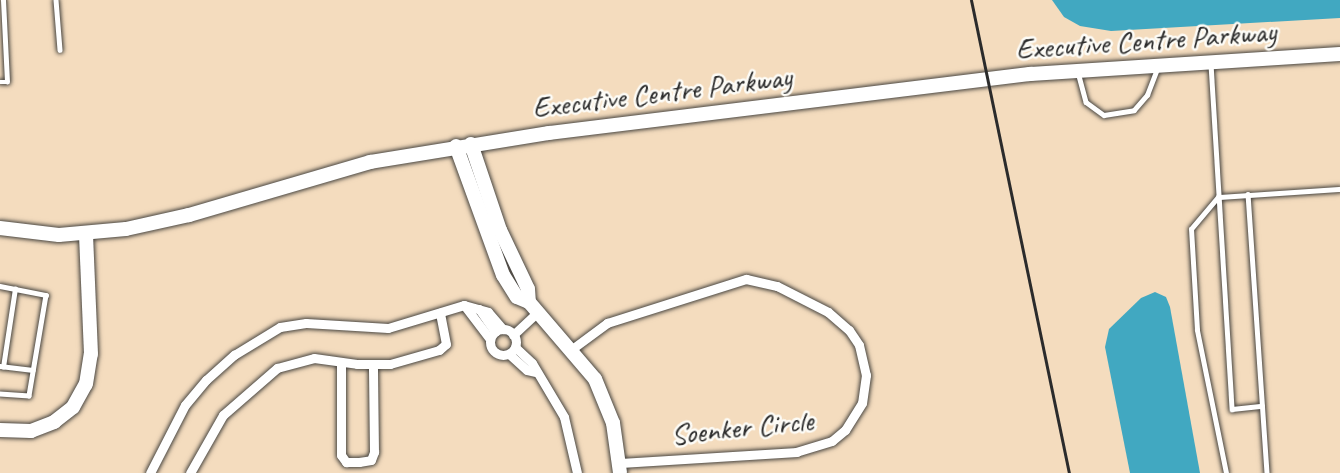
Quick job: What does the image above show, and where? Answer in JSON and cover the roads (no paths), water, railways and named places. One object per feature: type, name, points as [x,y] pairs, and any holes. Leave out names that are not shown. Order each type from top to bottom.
[{"type":"street","name":"Executive Centre Parkway","points":[[0,228],[86,234],[156,223],[370,162],[464,145],[1077,70],[1340,54]]},
{"type":"street","points":[[464,145],[528,289],[533,308],[572,349],[595,379],[606,402],[620,468]]},
{"type":"street","points":[[0,430],[31,431],[54,422],[73,407],[86,384],[91,354],[86,234]]},
{"type":"street","name":"Soenker Circle","points":[[572,349],[607,322],[746,279],[777,286],[828,312],[849,330],[859,345],[866,375],[862,404],[845,430],[832,441],[797,452],[620,468]]},
{"type":"street","points":[[464,305],[496,334],[513,335]]},
{"type":"street","points":[[150,473],[184,405],[213,374],[263,334],[280,327],[306,323],[388,328],[464,305],[488,312],[496,334],[497,354],[512,350],[532,363],[564,417],[577,473]]},
{"type":"street","points":[[512,350],[513,335],[533,308]]},
{"type":"street","points":[[190,473],[223,415],[277,368],[314,358],[373,364],[412,359],[439,350],[446,344],[440,313]]},
{"type":"street","points":[[341,362],[341,455],[346,462],[371,460],[374,452],[373,364]]},
{"type":"lane","points":[[0,82],[7,82],[3,0]]},
{"type":"lane","points":[[56,0],[60,50]]},
{"type":"lane","points":[[1211,62],[1232,409],[1262,406]]},
{"type":"lane","points":[[1077,70],[1086,102],[1104,115],[1134,110],[1147,95],[1158,65]]},
{"type":"lane","points":[[1226,473],[1197,330],[1191,229],[1218,197],[1340,189]]},
{"type":"lane","points":[[1248,194],[1267,473]]},
{"type":"lane","points":[[0,286],[46,294],[29,396],[0,394]]},
{"type":"lane","points":[[15,289],[2,367],[33,370]]},
{"type":"water","points":[[1052,0],[1340,0],[1340,18],[1111,31],[1080,26],[1064,17]]},
{"type":"water","points":[[1155,292],[1166,297],[1170,307],[1200,473],[1130,473],[1105,347],[1109,329],[1141,298]]},
{"type":"railway","points":[[971,0],[1069,473]]}]
